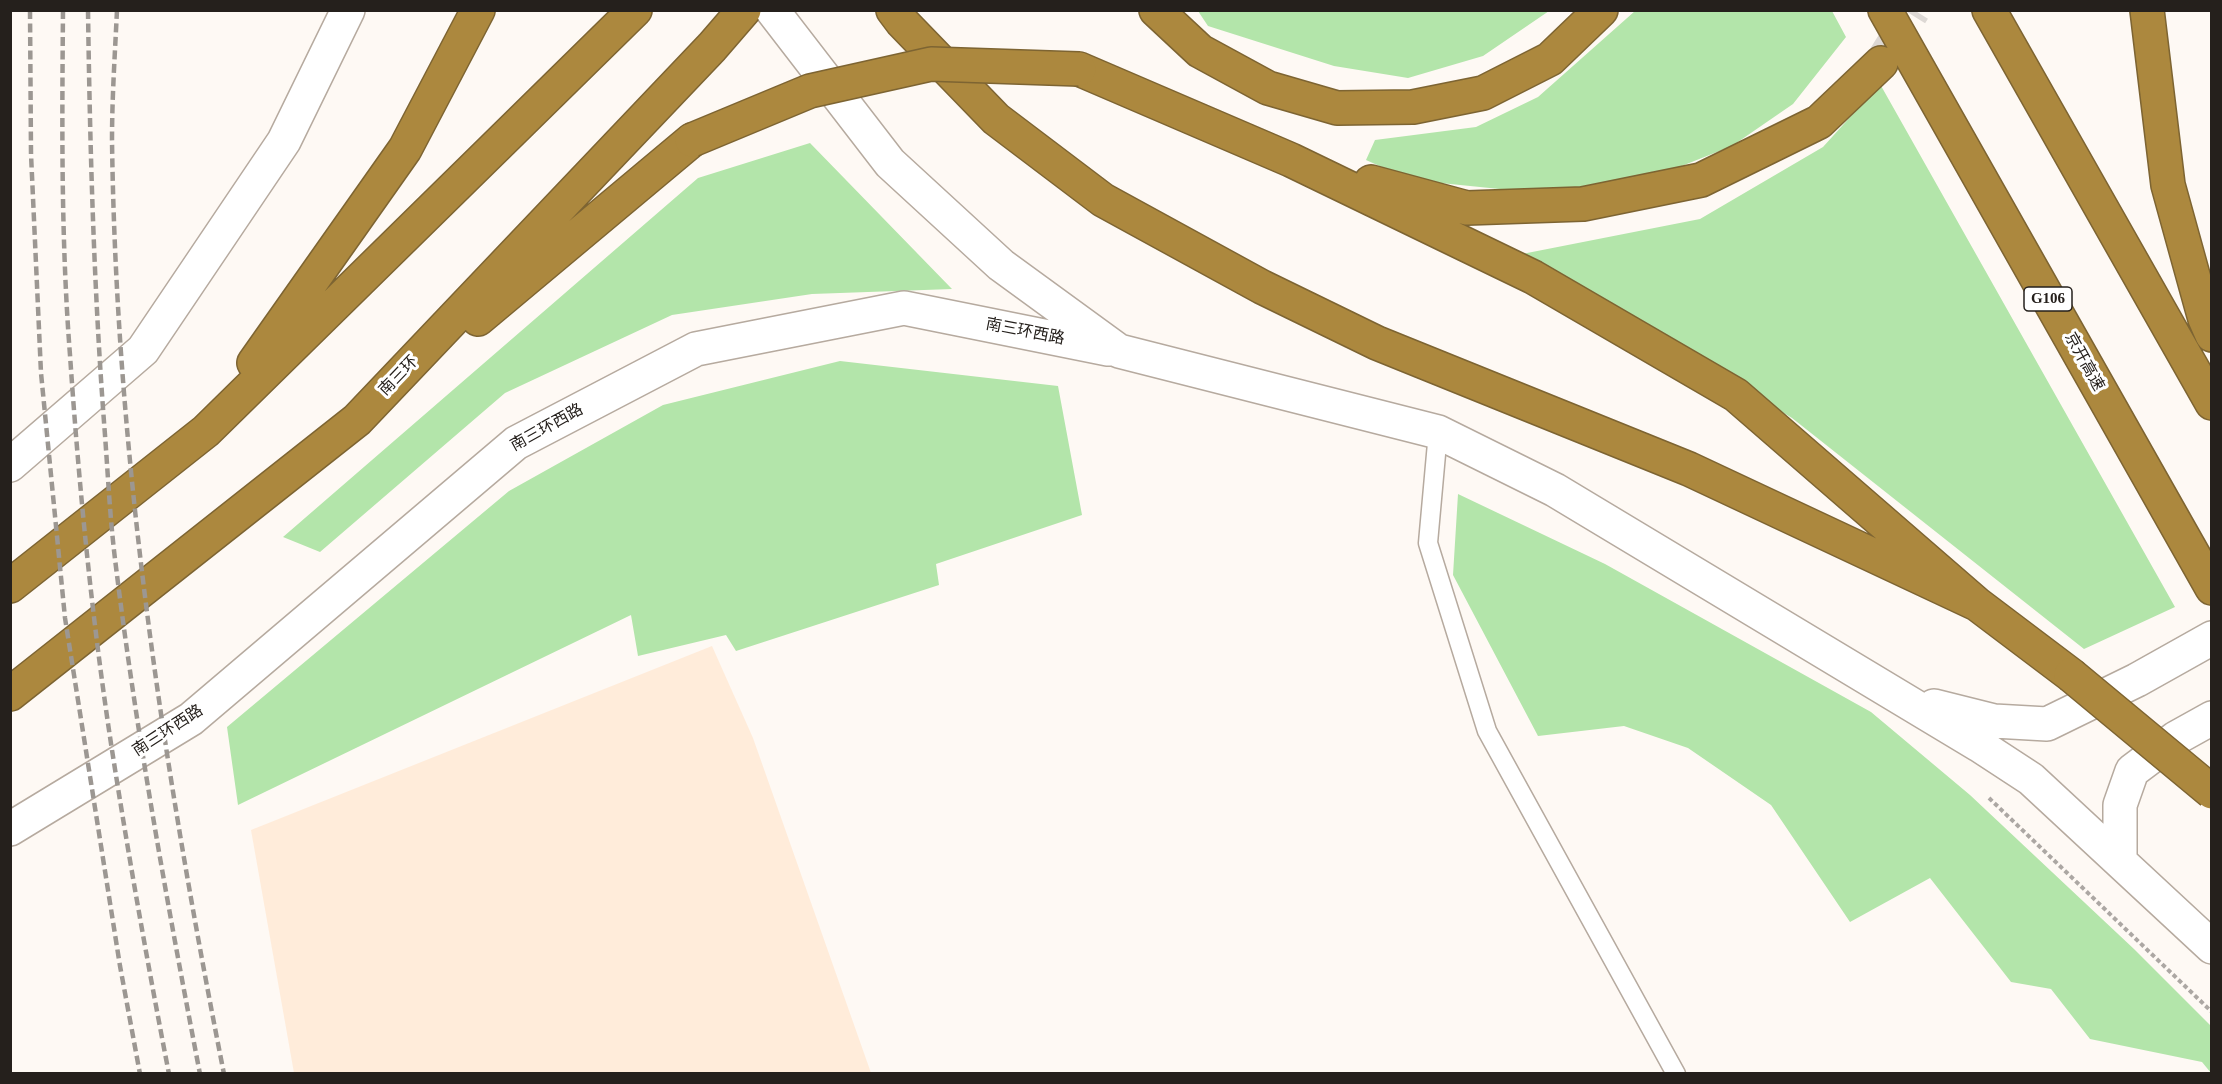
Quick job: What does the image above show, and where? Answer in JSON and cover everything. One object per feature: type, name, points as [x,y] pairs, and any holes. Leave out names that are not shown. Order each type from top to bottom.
[{"type":"highway","points":[[206,431],[405,149],[478,10]]},
{"type":"highway","points":[[10,586],[206,431],[634,10]]},
{"type":"highway","name":"南三环","points":[[10,694],[357,420],[712,47],[744,10]]},
{"type":"highway","points":[[893,10],[996,119],[1103,200],[1252,282],[1377,343],[1689,469],[1977,604]]},
{"type":"highway","points":[[1156,10],[1200,51],[1258,83],[1337,108],[1413,107],[1483,93],[1550,59],[1601,10]]},
{"type":"highway","name":"京开高速","points":[[1885,10],[2211,588]]},
{"type":"highway","points":[[1989,10],[2211,403]]},
{"type":"highway","points":[[2147,10],[2168,185],[2211,336]]},
{"type":"highway","points":[[1291,160],[1467,208],[1583,204],[1701,180],[1819,122],[1881,63]]},
{"type":"highway","points":[[357,420],[692,140],[810,91],[931,64],[1078,69],[1291,160],[1533,277],[1736,394],[1977,604],[2071,675],[2211,792]]},
{"type":"street","points":[[10,465],[143,350],[284,141],[348,10]]},
{"type":"street","points":[[772,10],[890,163],[1001,265],[1119,351]]},
{"type":"street","name":"南三环西路","points":[[10,829],[191,719],[516,443],[696,349],[904,308],[1119,351],[1438,432],[1555,490],[2031,779],[2211,946]]},
{"type":"street","points":[[1900,698],[1994,721],[2047,724],[2137,680],[2211,638]]},
{"type":"street","points":[[2120,861],[2120,805],[2132,771],[2176,738],[2211,718]]},
{"type":"lane","points":[[1438,432],[1428,543],[1487,731],[1676,1074]]},
{"type":"path","points":[[1985,793],[2211,1012]]},
{"type":"shaded area","points":[[712,646],[753,738],[871,1073],[294,1073],[251,830]]},
{"type":"green space","points":[[1198,11],[1549,11],[1483,56],[1408,78],[1334,66],[1208,26]]},
{"type":"green space","points":[[1635,11],[1832,11],[1846,37],[1793,104],[1732,146],[1634,185],[1539,193],[1411,180],[1366,160],[1375,140],[1476,127],[1538,97]]},
{"type":"green space","points":[[1880,84],[2175,607],[2084,649],[1792,418],[1522,254],[1700,219],[1823,147]]},
{"type":"green space","points":[[810,143],[952,289],[812,294],[672,315],[505,393],[320,552],[283,537],[698,178]]},
{"type":"green space","points":[[840,361],[1058,386],[1082,515],[936,564],[939,585],[736,651],[726,635],[638,656],[631,615],[238,805],[227,727],[509,491],[663,405]]},
{"type":"green space","points":[[1458,494],[1605,564],[1871,712],[1970,795],[2134,949],[2211,1026],[2211,1073],[2202,1062],[2090,1039],[2051,989],[2011,982],[1930,878],[1850,922],[1771,805],[1688,748],[1624,726],[1538,736],[1453,575]]},
{"type":"tunnel","points":[[1885,56],[1914,10]]},
{"type":"railway","points":[[30,10],[31,154],[41,373],[65,618],[120,966],[140,1074]]},
{"type":"railway","points":[[63,10],[62,139],[65,269],[82,504],[98,652],[112,750],[169,1074]]},
{"type":"railway","points":[[88,10],[95,276],[113,544],[142,752],[200,1074]]},
{"type":"railway","points":[[117,10],[112,140],[115,258],[133,492],[163,726],[181,842],[224,1074]]}]
